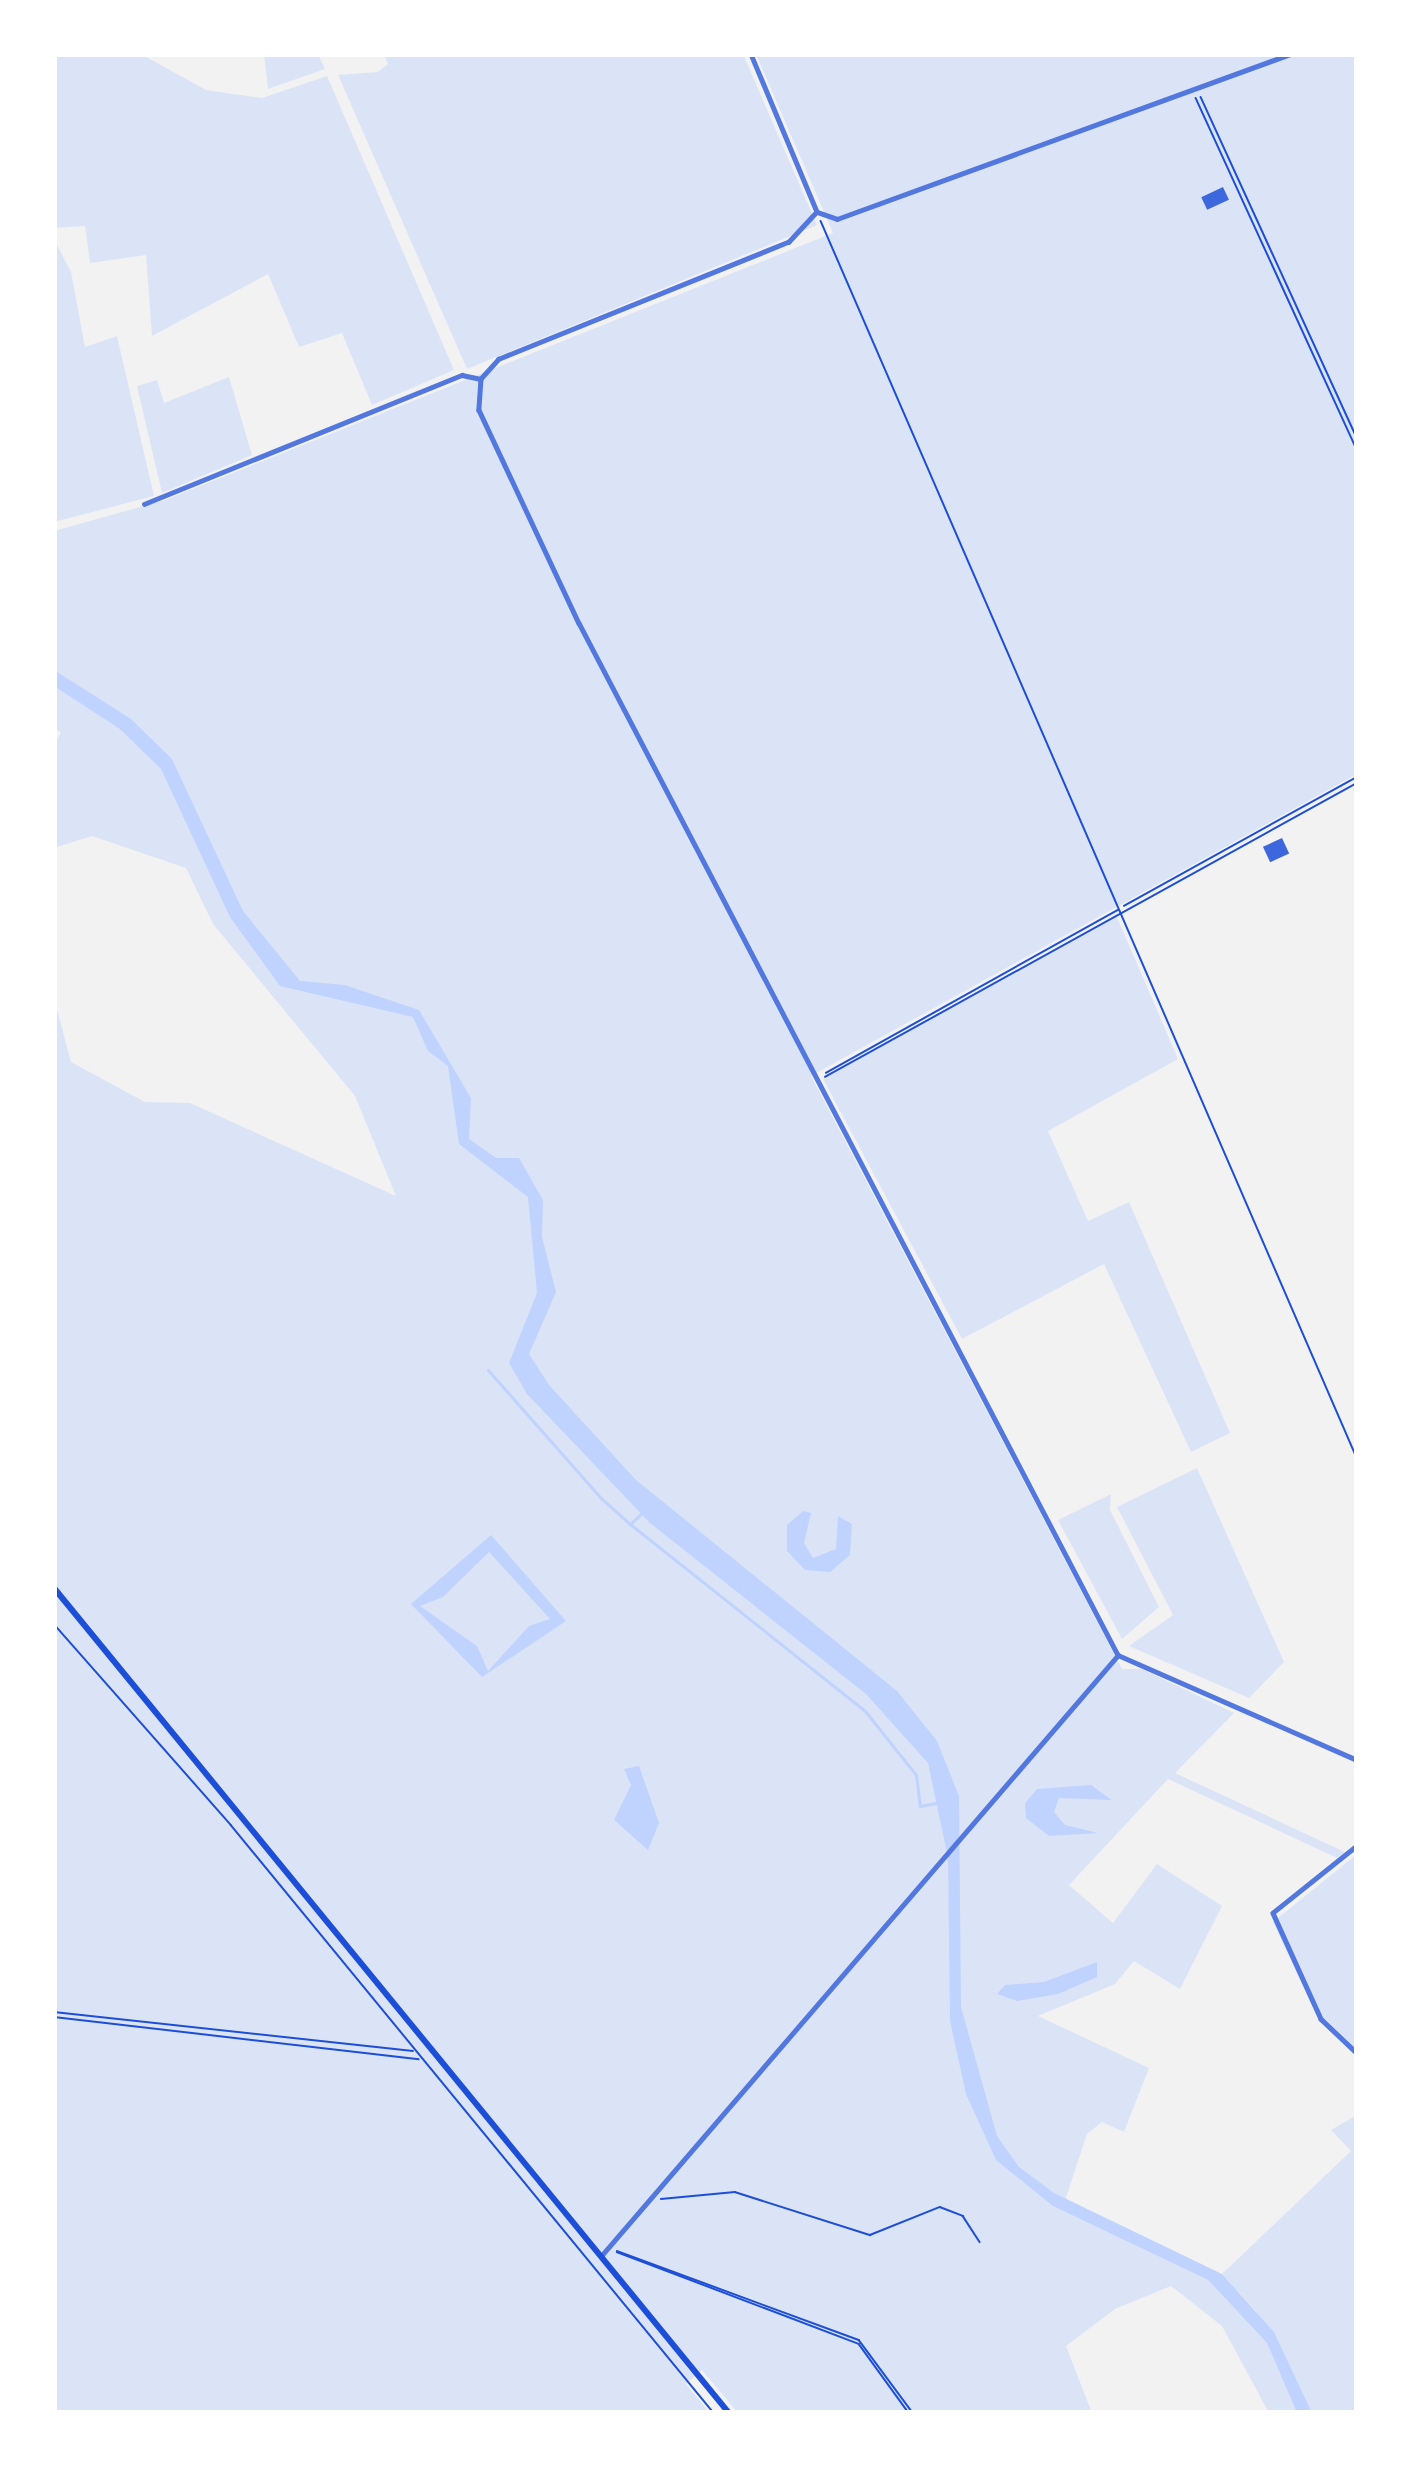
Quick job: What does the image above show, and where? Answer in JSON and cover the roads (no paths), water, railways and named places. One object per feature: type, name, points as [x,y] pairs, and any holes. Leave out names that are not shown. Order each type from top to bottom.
[{"type":"main road","points":[[54,1588],[729,2413]]},
{"type":"street","points":[[751,54],[817,212],[837,219],[1292,54]]},
{"type":"street","points":[[817,212],[789,242],[499,359],[481,379],[479,410],[559,582],[1118,1655],[1357,1760]]},
{"type":"street","points":[[145,504],[462,375],[481,379]]},
{"type":"street","points":[[601,2257],[1118,1655]]},
{"type":"street","points":[[1357,1846],[1273,1913],[1321,2019],[1357,2053]]},
{"type":"water","points":[[54,670],[131,719],[172,759],[243,911],[300,981],[345,985],[419,1010],[471,1098],[469,1139],[496,1158],[519,1158],[543,1200],[542,1237],[556,1292],[529,1354],[549,1385],[636,1480],[897,1691],[937,1741],[959,1796],[961,2007],[997,2136],[1019,2167],[1054,2193],[1222,2274],[1274,2332],[1312,2413],[1297,2413],[1267,2343],[1208,2280],[1053,2206],[996,2160],[966,2094],[950,2021],[948,1858],[928,1763],[866,1694],[650,1523],[527,1394],[509,1363],[537,1293],[528,1197],[459,1144],[448,1066],[428,1051],[413,1017],[280,986],[230,917],[161,769],[120,729],[54,686]]},
{"type":"water","points":[[803,1511],[811,1513],[804,1543],[813,1558],[836,1549],[838,1516],[852,1524],[850,1555],[830,1572],[805,1570],[787,1551],[787,1525]]},
{"type":"water","points":[[491,1535],[566,1621],[482,1677],[411,1604]],"holes":[[[489,1552],[550,1619],[529,1626],[488,1671],[477,1646],[420,1606],[443,1597]]]},
{"type":"water","points":[[639,1766],[659,1823],[648,1850],[614,1820],[631,1785],[624,1769]]},
{"type":"water","points":[[1091,1785],[1112,1800],[1059,1798],[1054,1812],[1065,1825],[1098,1833],[1049,1836],[1026,1818],[1025,1803],[1037,1789]]},
{"type":"water","points":[[1097,1962],[1097,1977],[1058,1994],[1017,2001],[997,1994],[1005,1985],[1044,1982]]},
{"type":"waterway","points":[[488,1370],[601,1498],[630,1524],[642,1513]]},
{"type":"waterway","points":[[630,1524],[865,1711],[916,1775],[920,1806],[940,1802]]}]
